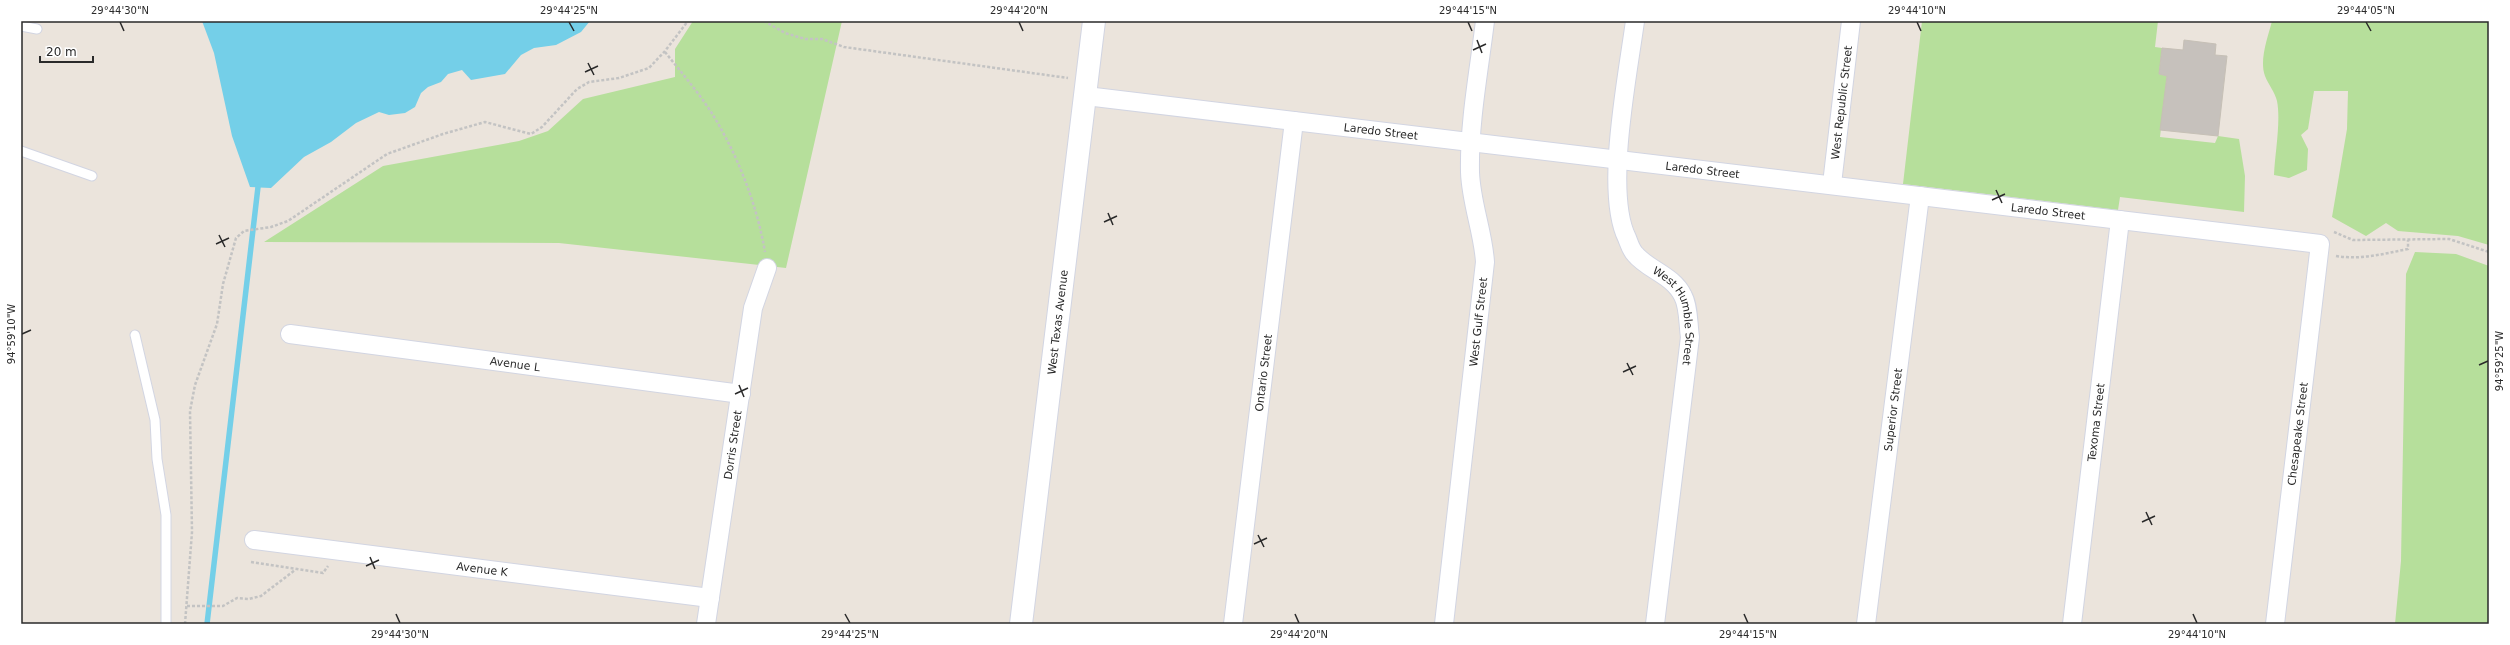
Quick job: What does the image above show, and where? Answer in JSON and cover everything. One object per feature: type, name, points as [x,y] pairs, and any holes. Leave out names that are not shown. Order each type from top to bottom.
[{"type":"street","name":"West Texas Avenue","points":[[1021,624],[1094,21]]},
{"type":"street","name":"West Gulf Street","points":[[1444,624],[1485,262],[1484,242],[1472,195],[1471,143],[1485,21]]},
{"type":"street","name":"West Humble Street","points":[[1635,21],[1618,159],[1617,186],[1625,235],[1635,254],[1666,276],[1683,296],[1690,338],[1655,624]]},
{"type":"street","name":"West Republic Street","points":[[1832,184],[1851,21]]},
{"type":"street","name":"Laredo Street","points":[[1086,88],[1294,121],[1471,143],[1832,184],[2120,220],[2326,250]]},
{"type":"street","name":"Ontario Street","points":[[1233,624],[1294,121]]},
{"type":"street","name":"Superior Street","points":[[1866,624],[1920,196]]},
{"type":"street","name":"Texoma Street","points":[[2072,624],[2120,220]]},
{"type":"street","name":"Chesapeake Street","points":[[2275,624],[2326,250]]},
{"type":"street","name":"Dorris Street","points":[[706,624],[753,308],[767,268]]},
{"type":"street","name":"Avenue L","points":[[290,334],[741,394]]},
{"type":"street","name":"Avenue K","points":[[254,540],[710,598]]},
{"type":"lane","points":[[21,26],[37,30]]},
{"type":"lane","points":[[21,151],[92,176]]},
{"type":"lane","points":[[135,335],[155,420],[157,459],[166,515],[166,624]]},
{"type":"path","points":[[185,624],[192,532],[190,411],[195,385],[217,324],[224,284],[236,238],[244,231],[271,227],[288,221],[387,154],[443,134],[485,122],[531,134],[542,127],[577,89],[589,82],[619,78],[649,68],[665,51],[688,21]]},
{"type":"path","points":[[764,21],[785,33],[805,39],[822,39],[844,47],[1086,88]]},
{"type":"path","points":[[665,51],[713,115],[735,157],[750,197],[763,240],[767,268]]},
{"type":"path","points":[[2334,232],[2353,240],[2449,239],[2489,252]]},
{"type":"path","points":[[2326,250],[2352,259],[2371,257],[2408,248],[2408,240]]},
{"type":"path","points":[[251,562],[295,570],[323,573],[327,568],[331,550]]},
{"type":"path","points":[[187,606],[222,606],[237,598],[249,599],[261,596],[271,591],[295,570]]},
{"type":"green space","points":[[693,21],[842,21],[786,268],[559,243],[264,242],[383,166],[519,141],[548,131],[583,99],[675,77],[675,49]]},
{"type":"green space","points":[[1922,21],[2158,21],[2155,47],[2162,48],[2159,74],[2167,76],[2160,137],[2215,143],[2218,136],[2239,139],[2245,176],[2244,212],[2120,197],[2118,210],[1903,184]]},
{"type":"green space","points":[[2272,21],[2489,21],[2489,245],[2458,236],[2398,231],[2386,223],[2366,236],[2332,217],[2347,129],[2348,91],[2314,91],[2308,129],[2301,135],[2308,149],[2307,170],[2289,178],[2274,175],[2278,109],[2276,98],[2263,70],[2265,48]]},
{"type":"green space","points":[[2415,252],[2456,254],[2489,266],[2489,624],[2395,624],[2401,561],[2406,274]]},
{"type":"water","points":[[202,21],[590,21],[581,32],[556,45],[534,48],[521,55],[505,74],[471,80],[462,70],[448,74],[441,82],[428,87],[421,93],[415,107],[405,113],[389,115],[379,112],[356,123],[331,142],[304,157],[271,188],[250,187],[232,136],[214,53]]},
{"type":"building","points":[[2184,40],[2216,44],[2215,55],[2227,56],[2218,136],[2160,130],[2167,76],[2159,74],[2162,48],[2183,50]]},
{"type":"waterway","points":[[207,624],[258,187]]}]
